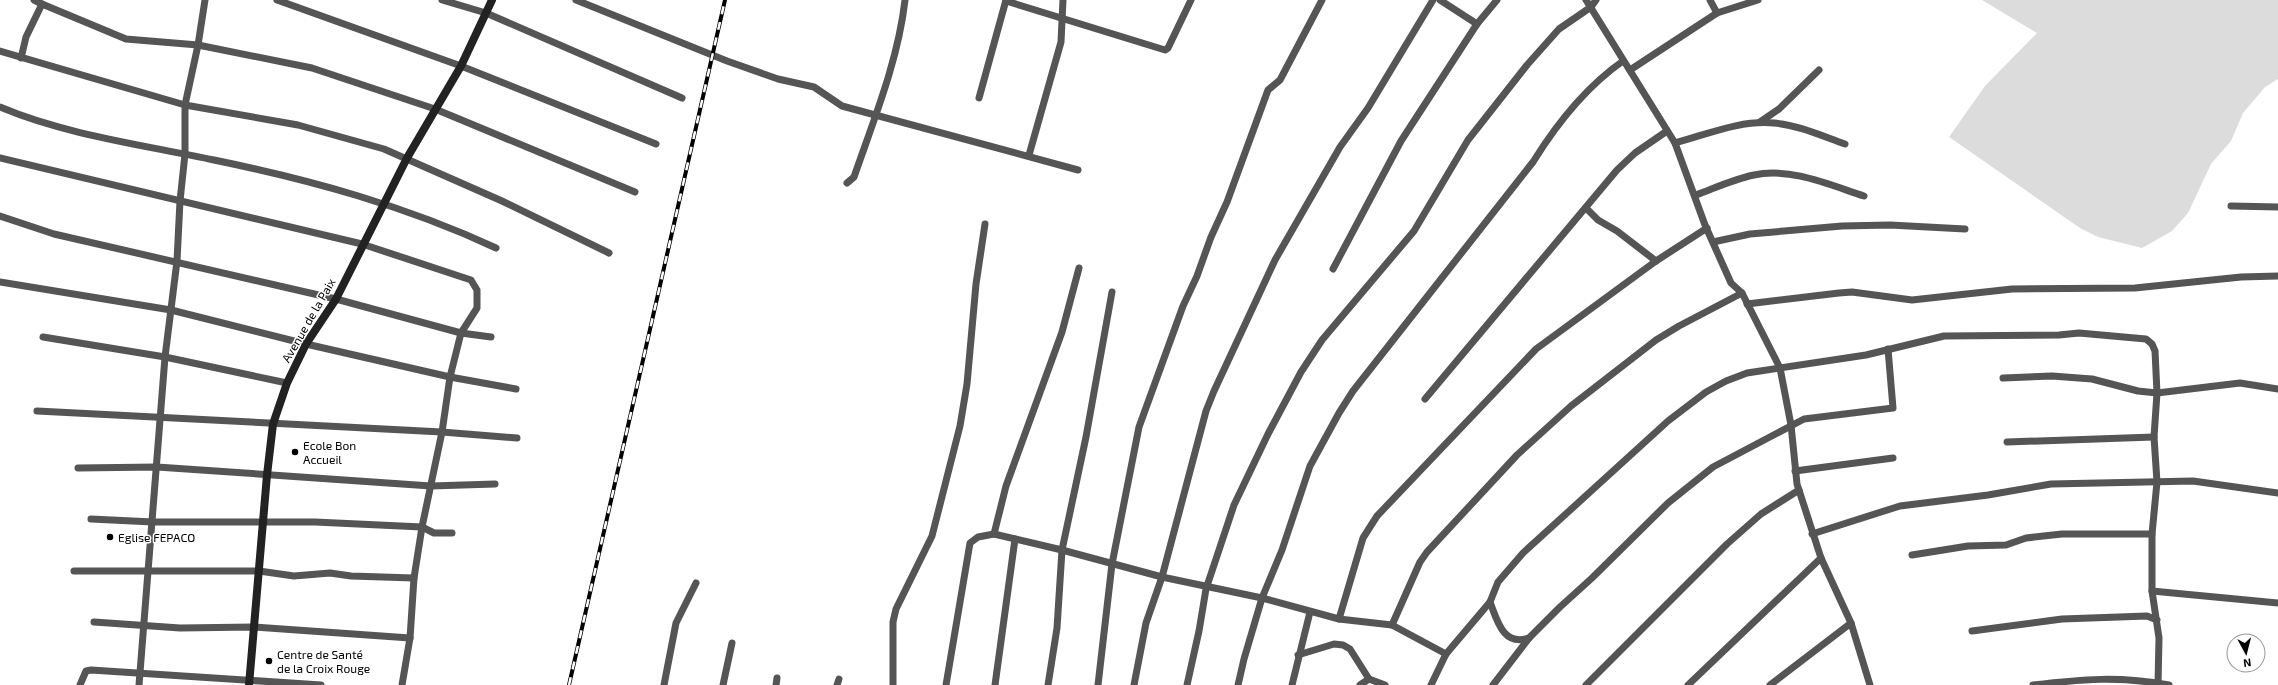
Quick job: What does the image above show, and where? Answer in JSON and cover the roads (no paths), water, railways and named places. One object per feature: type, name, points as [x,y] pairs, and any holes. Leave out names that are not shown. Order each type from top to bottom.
[{"type":"street","points":[[34,0],[126,39],[198,45],[312,68],[436,109],[635,192]]},
{"type":"street","points":[[139,685],[154,522],[165,357],[177,261],[180,201],[185,154],[185,105],[198,45],[205,0]]},
{"type":"street","points":[[277,0],[461,66],[656,144]]},
{"type":"street","points":[[442,0],[486,13],[682,98]]},
{"type":"street","name":"Avenue de la Paix","points":[[249,683],[267,475],[273,424],[287,383],[306,344],[336,298],[362,244],[385,203],[407,158],[461,66],[492,0]]},
{"type":"street","points":[[576,0],[727,61],[778,79],[814,87],[842,106],[876,114],[937,133],[1029,155],[1078,170]]},
{"type":"street","points":[[847,183],[854,177],[891,72],[902,24],[904,0]]},
{"type":"street","points":[[979,98],[1006,0],[1164,50],[1168,48],[1191,0]]},
{"type":"street","points":[[1029,155],[1061,42],[1063,0]]},
{"type":"street","points":[[1098,685],[1112,564],[1139,427],[1183,306],[1197,276],[1211,237],[1227,202],[1268,90],[1280,80],[1322,0]]},
{"type":"street","points":[[1134,685],[1146,623],[1162,577],[1206,411],[1275,260],[1340,147],[1368,108],[1433,0]]},
{"type":"street","points":[[1440,0],[1477,24]]},
{"type":"street","points":[[1333,269],[1401,140],[1477,24],[1497,0]]},
{"type":"street","points":[[1586,0],[1675,143],[1696,195],[1707,228],[1731,283],[1742,294],[1780,368],[1791,425],[1795,471],[1799,490],[1821,558],[1851,623],[1869,684]]},
{"type":"street","points":[[1187,685],[1199,632],[1207,586],[1234,505],[1268,434],[1301,372],[1322,340],[1414,231],[1468,140],[1526,65],[1559,30],[1591,7],[1596,0]]},
{"type":"street","points":[[1710,0],[1717,13]]},
{"type":"street","points":[[1630,70],[1717,13],[1754,1]]},
{"type":"street","points":[[20,58],[26,37],[42,4]]},
{"type":"street","points":[[0,51],[185,105],[298,125],[384,148],[502,201],[609,253]]},
{"type":"street","points":[[1238,685],[1262,598],[1282,550],[1310,466],[1339,413],[1353,391],[1533,162],[1550,135],[1603,75],[1623,61]]},
{"type":"street","points":[[1675,143],[1726,127],[1763,122],[1779,109],[1819,70]]},
{"type":"street","points":[[0,107],[25,118],[68,129],[236,164],[385,203],[457,230],[496,248]]},
{"type":"street","points":[[1748,124],[1774,123],[1793,126],[1845,144]]},
{"type":"street","points":[[1425,399],[1554,243],[1627,160],[1667,131]]},
{"type":"street","points":[[0,158],[362,244],[472,280],[477,290],[477,308],[461,333],[450,377],[442,432],[422,527],[414,578],[410,638],[402,685]]},
{"type":"street","points":[[1696,195],[1755,175],[1772,174],[1805,178],[1864,196]]},
{"type":"street","points":[[2231,206],[2278,207]]},
{"type":"street","points":[[1586,208],[1598,220],[1617,231],[1656,261]]},
{"type":"street","points":[[0,216],[54,234],[336,298],[461,333],[491,337]]},
{"type":"street","points":[[893,685],[893,622],[896,609],[932,536],[962,415],[976,284],[985,224]]},
{"type":"street","points":[[1713,242],[1750,234],[1842,226],[1890,225],[1965,229]]},
{"type":"street","points":[[1339,619],[1363,538],[1377,516],[1536,349],[1656,261],[1707,228]]},
{"type":"street","points":[[994,534],[1006,486],[1062,332],[1079,268]]},
{"type":"street","points":[[1747,304],[1852,292],[1912,300],[2012,290],[2135,288],[2241,277],[2278,276]]},
{"type":"street","points":[[0,282],[171,310],[306,344],[450,377],[516,389]]},
{"type":"street","points":[[1048,685],[1057,628],[1062,550],[1089,422],[1112,292]]},
{"type":"street","points":[[1392,625],[1427,552],[1517,455],[1571,406],[1656,340],[1679,326],[1742,294]]},
{"type":"street","points":[[1431,685],[1446,654],[1490,602],[1498,582],[1523,553],[1668,421],[1706,392],[1726,380],[1747,373],[1866,355],[1937,337],[1965,335],[2058,335],[2079,333],[2146,339],[2152,344],[2155,350],[2157,393],[2154,437],[2157,482],[2152,534],[2152,591],[2159,638],[2158,684]]},
{"type":"street","points":[[42,337],[165,357],[287,383]]},
{"type":"street","points":[[1493,685],[1529,638],[1668,503],[1713,467],[1791,425],[1812,418],[1893,408],[1888,349]]},
{"type":"street","points":[[2003,378],[2052,376],[2092,379],[2138,391],[2157,393],[2240,383],[2278,389]]},
{"type":"street","points":[[37,411],[162,419],[442,432],[517,438]]},
{"type":"street","points":[[2007,442],[2154,437]]},
{"type":"street","points":[[1795,471],[1893,458]]},
{"type":"street","points":[[78,468],[157,467],[431,486],[495,484]]},
{"type":"street","points":[[1812,534],[1900,506],[1988,495],[2051,484],[2193,481],[2278,493]]},
{"type":"street","points":[[1586,685],[1727,544],[1761,514],[1799,490]]},
{"type":"street","points":[[91,519],[154,522],[263,520],[422,527],[434,533],[452,533]]},
{"type":"street","points":[[946,685],[970,543],[978,537],[994,534],[1062,550],[1162,577],[1262,598],[1339,619],[1392,625],[1446,654]]},
{"type":"street","points":[[1912,555],[1968,546],[2006,544],[2026,538],[2062,534],[2152,534]]},
{"type":"street","points":[[995,685],[1015,539]]},
{"type":"street","points":[[1688,685],[1821,558]]},
{"type":"street","points":[[74,570],[150,572],[259,571],[294,576],[330,573],[351,576],[414,578]]},
{"type":"street","points":[[664,685],[676,623],[696,582]]},
{"type":"street","points":[[2152,591],[2278,603]]},
{"type":"street","points":[[1490,602],[1499,627],[1504,634],[1522,641],[1529,638]]},
{"type":"street","points":[[1292,685],[1298,655],[1310,612]]},
{"type":"street","points":[[1972,631],[2062,619],[2147,616],[2157,620]]},
{"type":"street","points":[[94,622],[180,628],[254,627],[410,638]]},
{"type":"street","points":[[1770,685],[1851,623]]},
{"type":"street","points":[[723,685],[732,643]]},
{"type":"street","points":[[1298,655],[1334,644],[1343,645],[1350,649],[1369,679],[1385,685]]},
{"type":"street","points":[[80,685],[86,671],[91,670],[249,683],[321,685]]},
{"type":"street","points":[[2033,685],[2077,680],[2124,678],[2168,685]]},
{"type":"street","points":[[1360,685],[1369,679]]},
{"type":"railway","points":[[569,685],[725,0]]},
{"type":"place","name":"Ecole Bon Accueil","points":[[295,452]]},
{"type":"place","name":"Eglise FEPACO","points":[[110,537]]},
{"type":"place","name":"Centre de Santé de la Croix Rouge","points":[[269,661]]}]
